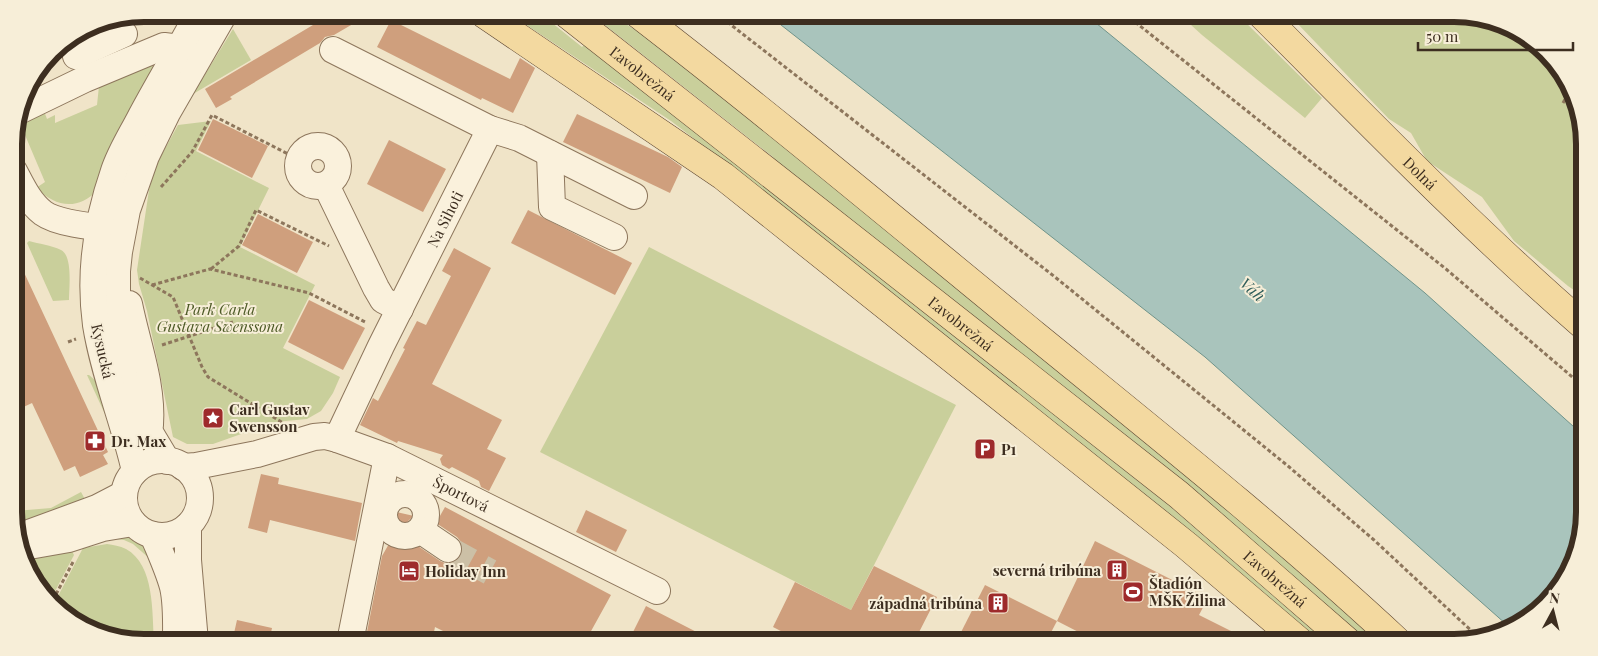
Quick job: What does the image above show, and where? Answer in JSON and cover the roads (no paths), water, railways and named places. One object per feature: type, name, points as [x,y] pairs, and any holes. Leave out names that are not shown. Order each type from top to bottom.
[{"type":"main road","name":"Dolná","points":[[1269,22],[1427,180],[1539,288],[1576,319]]},
{"type":"main road","points":[[497,23],[723,176],[1186,545],[1290,633]]},
{"type":"main road","name":"Ľavobrežná","points":[[578,23],[1171,489],[1338,633]]},
{"type":"main road","points":[[649,23],[806,146],[1201,470],[1352,599],[1388,633]]},
{"type":"street","name":"Kysucká","points":[[193,23],[151,96],[124,149],[111,180],[111,229],[127,274],[117,331],[124,378],[134,406],[150,434],[175,464],[195,480],[200,498]]},
{"type":"street","name":"Kysucká","points":[[176,634],[173,589],[165,563],[143,529],[126,510],[129,483],[129,442],[102,358],[96,323],[93,270],[111,229],[127,210],[146,156],[167,113],[219,23]]},
{"type":"street","points":[[31,101],[76,59],[121,26],[136,57]]},
{"type":"street","points":[[76,59],[136,57],[164,46],[180,48],[190,75]]},
{"type":"street","points":[[333,50],[490,129],[518,138],[634,196]]},
{"type":"street","name":"Na Sihoti","points":[[337,439],[490,129]]},
{"type":"street","points":[[550,154],[552,207],[614,237]]},
{"type":"street","points":[[326,185],[383,300],[400,309]]},
{"type":"street","points":[[23,188],[42,212],[52,218],[111,229]]},
{"type":"street","name":"Športová","points":[[175,464],[196,466],[257,454],[314,437],[325,436],[337,439],[387,478],[416,472],[656,591]]},
{"type":"street","name":"Športová","points":[[200,498],[223,473],[257,454]]},
{"type":"street","points":[[25,534],[97,508],[129,483],[149,462],[158,460],[175,464]]},
{"type":"street","points":[[387,478],[387,503],[384,516],[389,528],[394,533],[407,536],[420,530],[426,517],[422,482],[416,472]]},
{"type":"street","points":[[387,478],[404,493],[411,494],[423,503]]},
{"type":"street","points":[[352,634],[369,547],[387,478]]},
{"type":"street","points":[[28,547],[69,539],[103,528],[143,529],[165,536],[178,533],[188,526],[196,513],[200,498]]},
{"type":"street","points":[[188,526],[188,560],[194,634]]},
{"type":"street","points":[[420,530],[448,549]]},
{"type":"street","points":[[369,547],[380,538],[394,533]]},
{"type":"water","name":"Váh","points":[[1095,22],[1425,293],[1576,429],[1576,511],[1569,551],[1563,565],[1550,586],[1528,586],[1528,608],[1504,622],[1205,357],[778,23]]},
{"type":"tunnel","points":[[448,549],[490,572]]},
{"type":"place","name":"Carl Gustav Swensson","points":[[213,418]]},
{"type":"place","name":"Dr. Max","points":[[95,441]]},
{"type":"place","name":"P1","points":[[985,449]]},
{"type":"place","name":"severná tribúna","points":[[1117,570]]},
{"type":"place","name":"Holiday Inn","points":[[409,571]]},
{"type":"place","name":"Štadión MŠK Žilina","points":[[1133,592]]},
{"type":"place","name":"západná tribúna","points":[[998,603]]},
{"type":"park label","name":"Park Carla Gustava Swenssona","points":[[220,318]]}]
